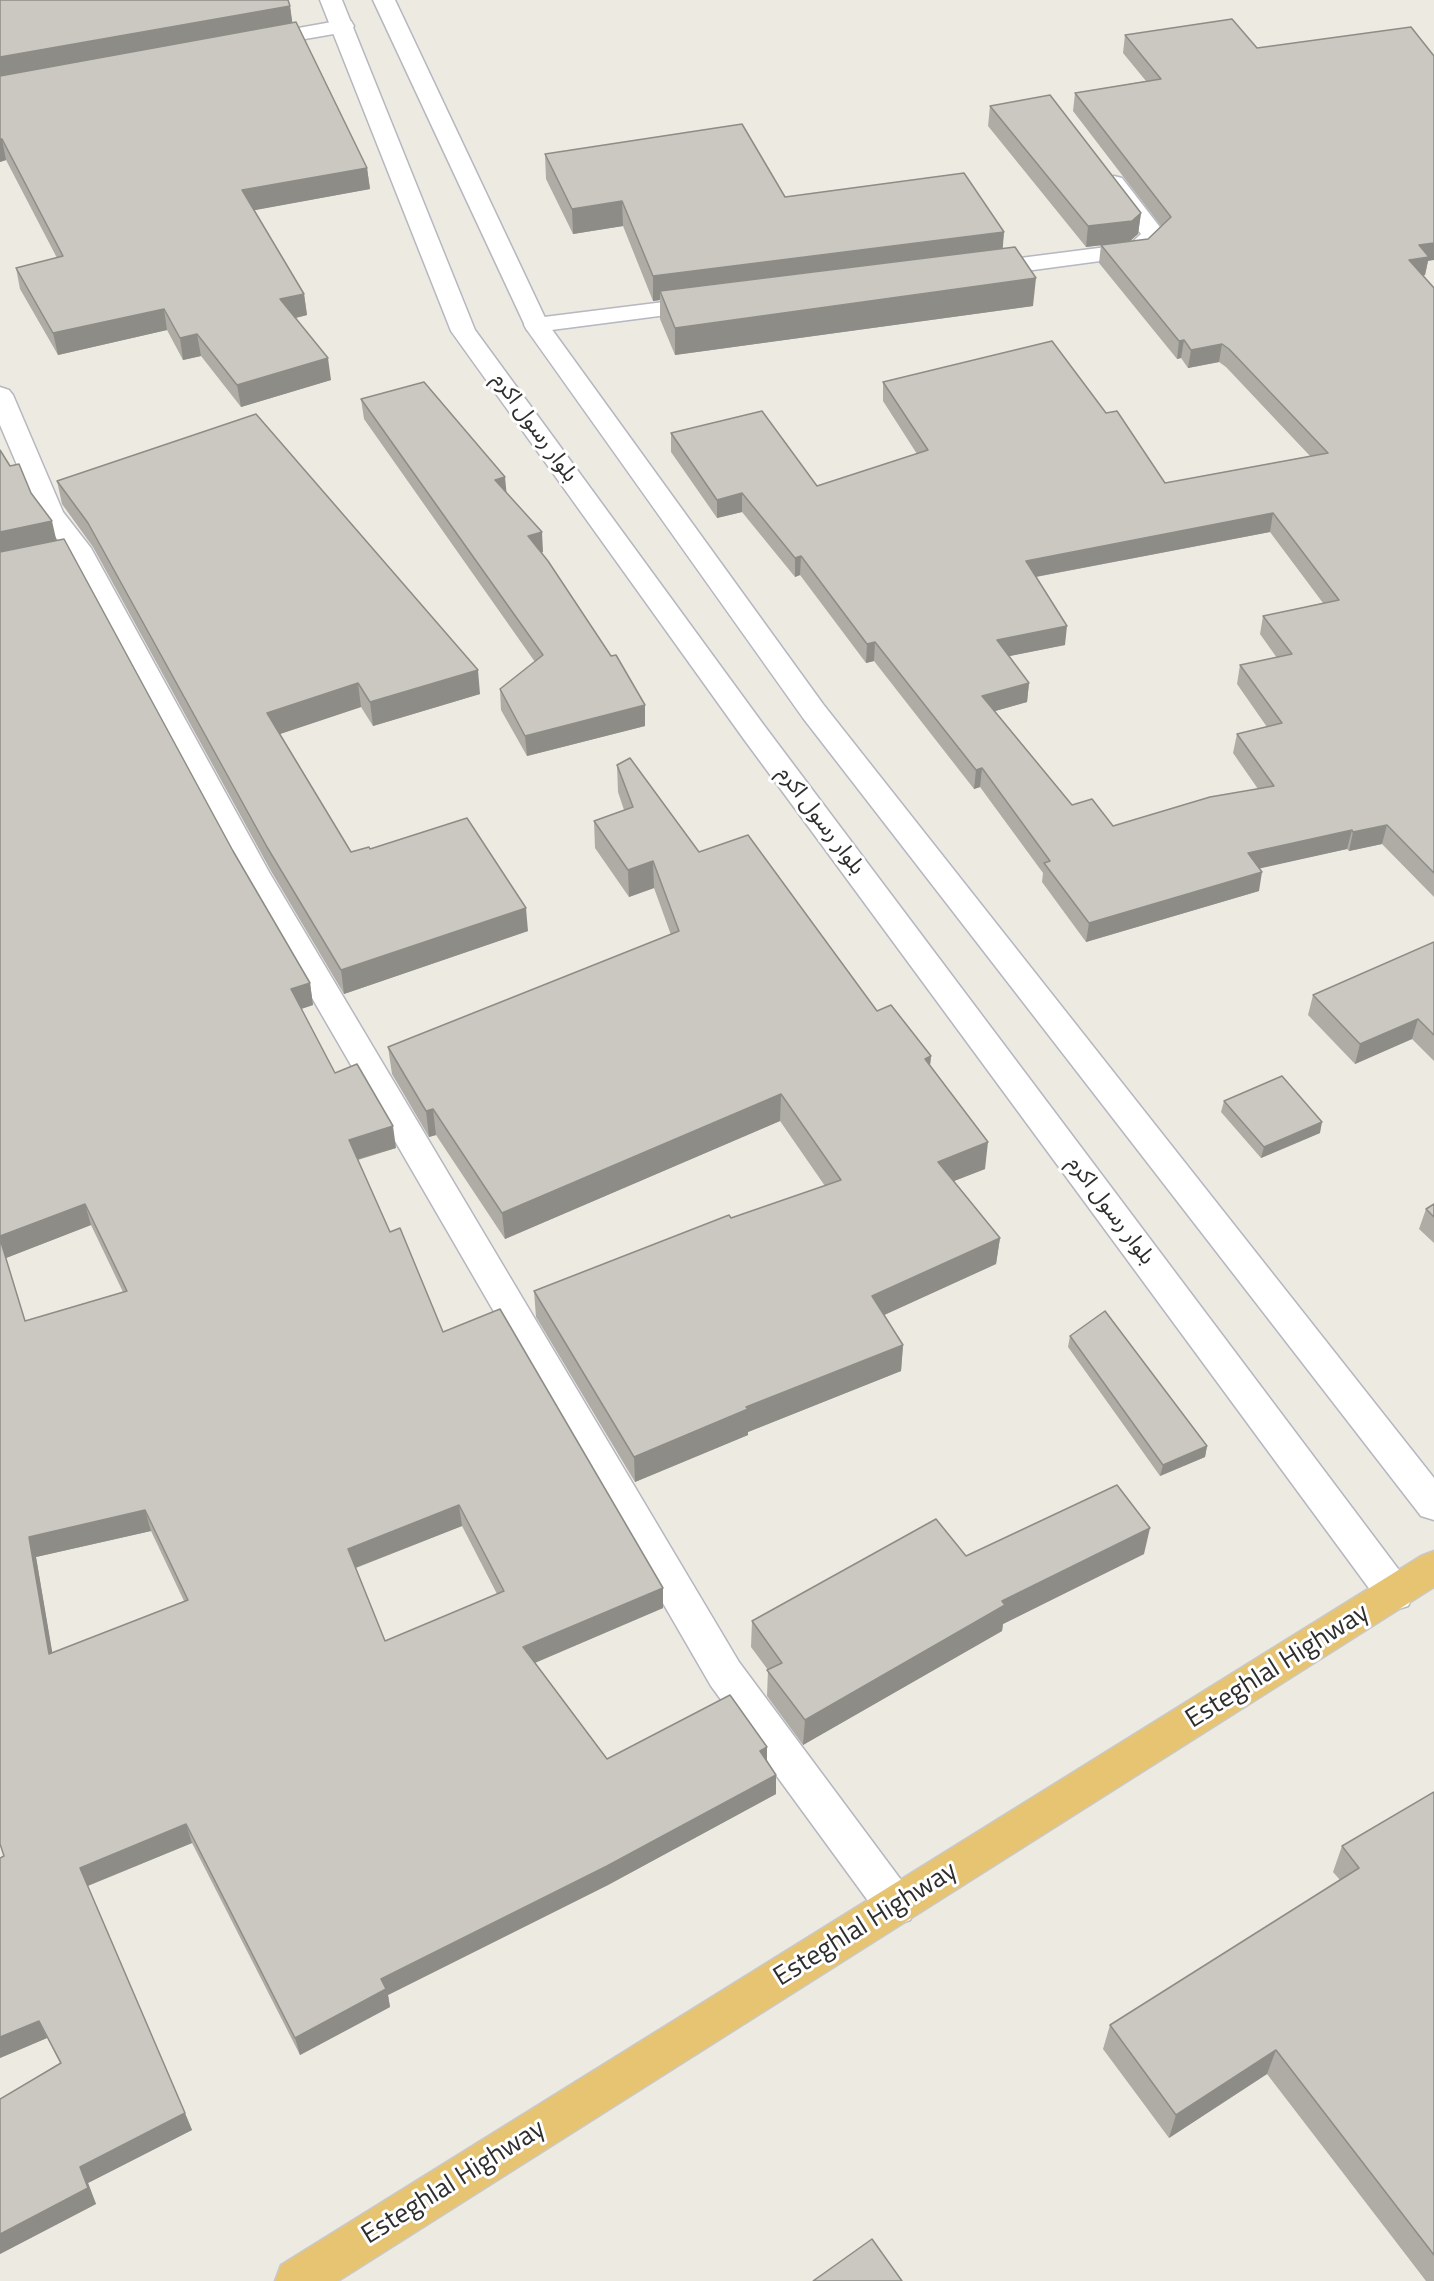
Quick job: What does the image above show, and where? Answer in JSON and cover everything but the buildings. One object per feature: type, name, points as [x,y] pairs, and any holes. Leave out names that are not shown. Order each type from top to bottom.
[{"type":"highway","name":"Esteghlal Highway","points":[[297,2281],[1395,1594],[1434,1567]]},
{"type":"main road","points":[[384,0],[536,325],[813,711],[1434,1505]]},
{"type":"main road","points":[[240,44],[337,13]]},
{"type":"main road","name":"بلوار رسول اکرم","points":[[337,13],[463,331],[753,731],[1395,1594]]},
{"type":"main road","points":[[960,272],[1137,250],[1154,235],[1098,162]]},
{"type":"main road","points":[[536,325],[724,301]]},
{"type":"main road","points":[[0,395],[67,550],[725,1674],[896,1906]]}]
